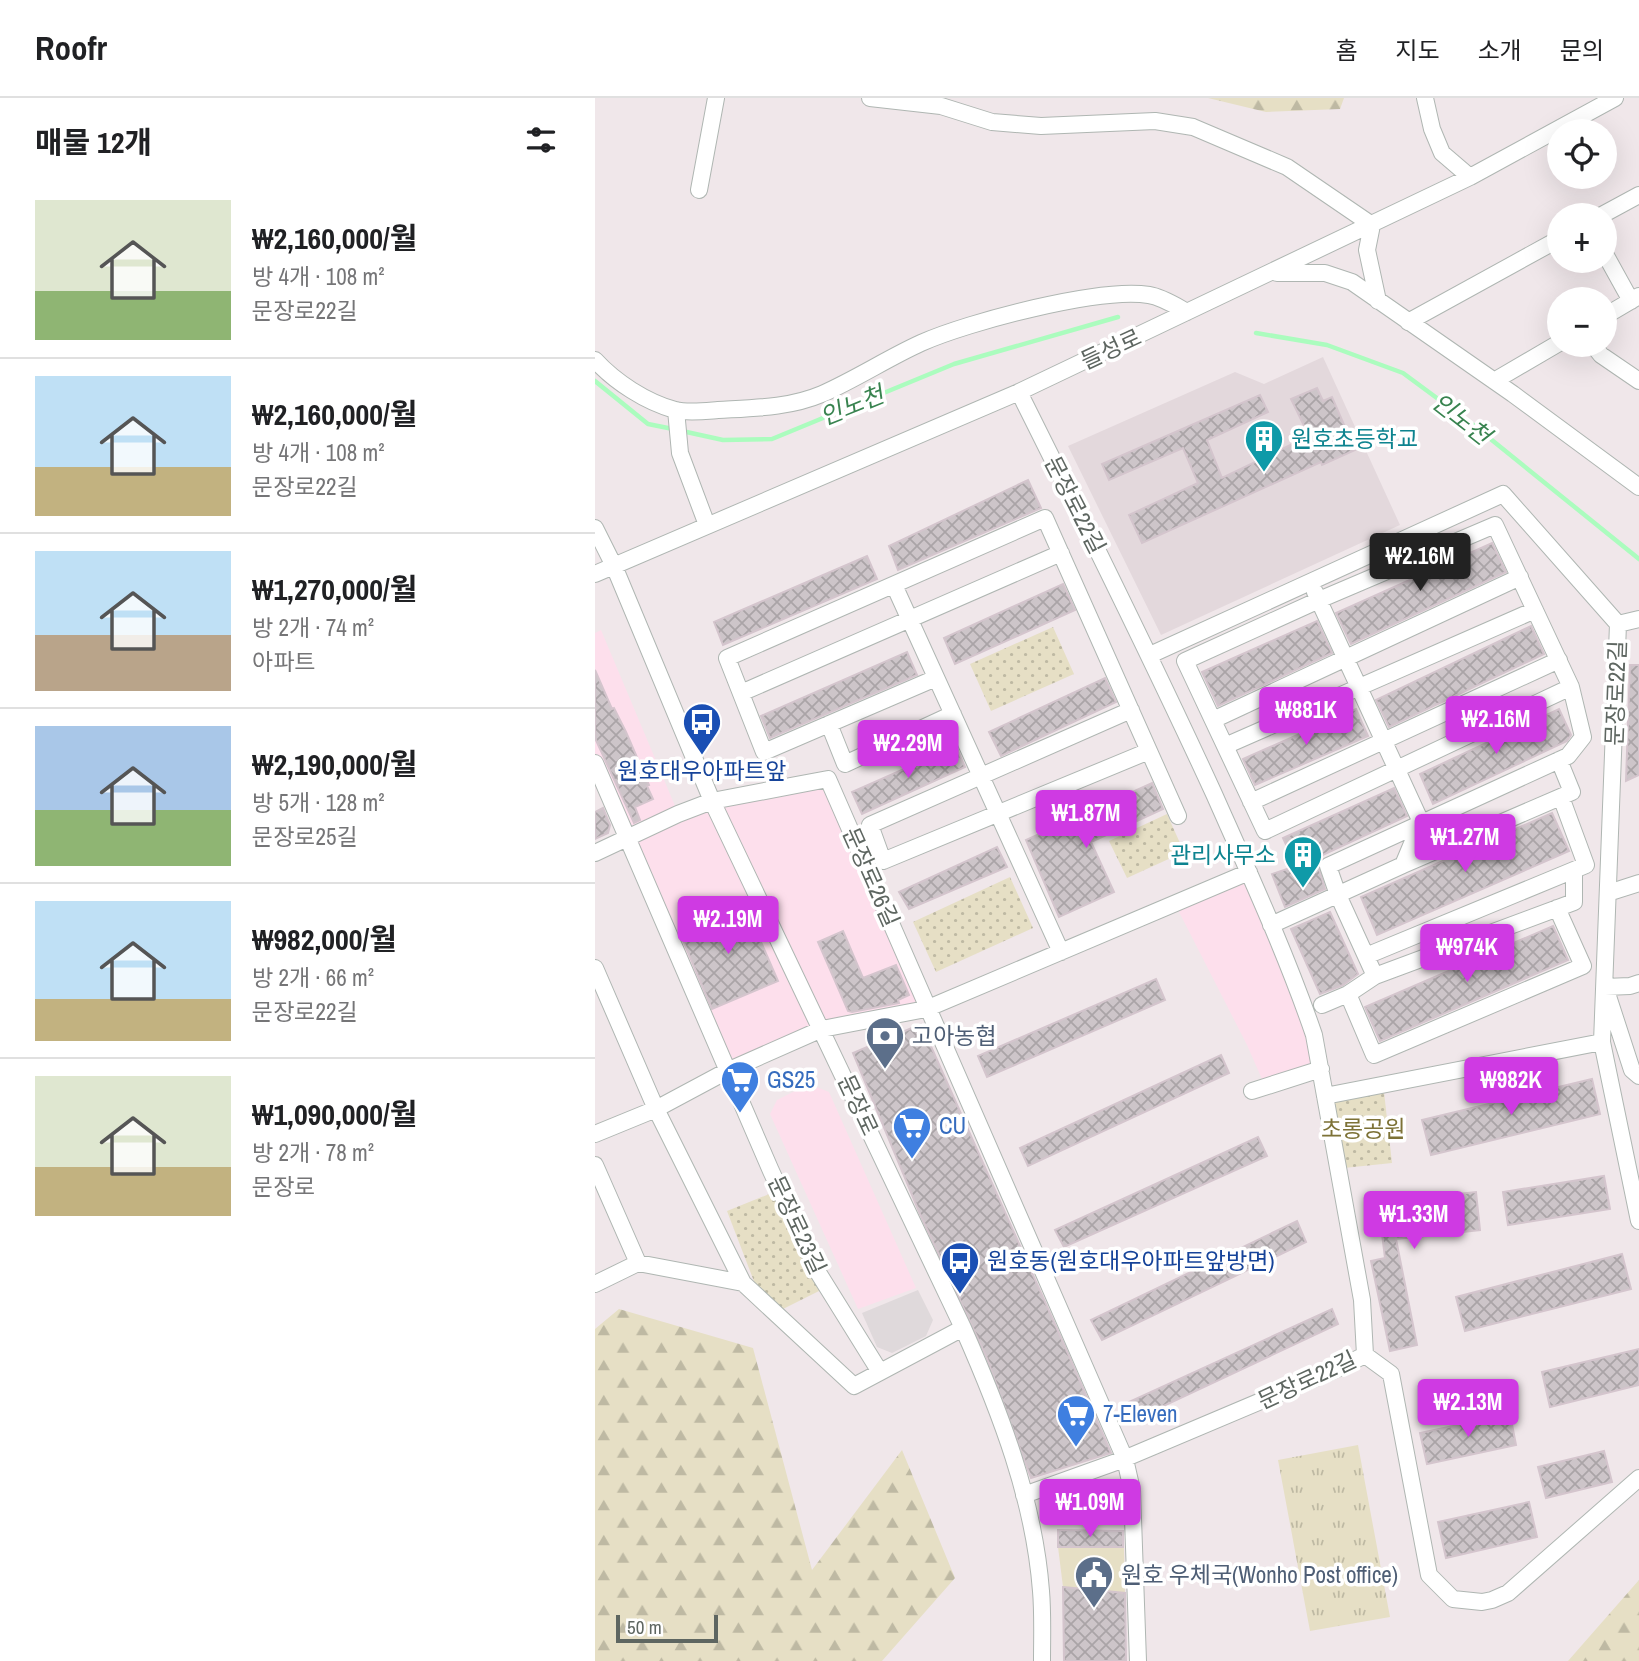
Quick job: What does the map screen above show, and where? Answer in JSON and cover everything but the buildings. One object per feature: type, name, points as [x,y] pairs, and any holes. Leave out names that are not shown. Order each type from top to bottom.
[{"type":"street","points":[[699,190],[716,98]]},
{"type":"street","points":[[870,98],[941,106],[992,121],[1029,125],[1155,121],[1193,127],[1287,167],[1372,225],[1367,250],[1378,301]]},
{"type":"street","points":[[1425,98],[1432,128],[1442,153],[1470,177]]},
{"type":"street","name":"들성로","points":[[595,574],[1019,393],[1470,177],[1615,98]]},
{"type":"street","points":[[1617,207],[1639,195]]},
{"type":"street","points":[[1408,322],[1547,246]]},
{"type":"street","points":[[1617,272],[1635,299],[1617,309]]},
{"type":"street","points":[[1271,274],[1325,274],[1352,282],[1494,381],[1639,488]]},
{"type":"street","points":[[595,360],[631,390],[677,416],[799,402],[822,394],[922,342],[958,330],[1075,301],[1146,294],[1187,312]]},
{"type":"street","points":[[1494,381],[1547,350]]},
{"type":"street","points":[[1604,357],[1639,380]]},
{"type":"street","name":"문장로22길","points":[[1019,393],[1150,654],[1249,872],[1300,995],[1314,1035],[1321,1069],[1362,1300],[1365,1355],[1327,1374],[1125,1458],[1024,1495]]},
{"type":"street","points":[[677,416],[680,453],[707,525]]},
{"type":"street","name":"문장로22길","points":[[1150,654],[1503,494],[1618,624],[1602,1042],[1639,1221]]},
{"type":"street","points":[[936,678],[764,752],[727,657],[1045,518],[1178,816]]},
{"type":"street","points":[[1375,976],[1338,895],[1328,866],[1568,756],[1583,737],[1571,687],[1495,525],[1185,661],[1265,831],[1571,687]]},
{"type":"street","name":"문장로","points":[[595,528],[614,566],[712,801],[963,1328],[991,1393],[1024,1495],[1041,1590],[1042,1661]]},
{"type":"street","points":[[741,693],[1061,553]]},
{"type":"street","points":[[1213,720],[1520,577]]},
{"type":"street","points":[[1310,582],[1421,822],[1403,865]]},
{"type":"street","points":[[894,585],[1061,952]]},
{"type":"street","points":[[1225,746],[1535,610]]},
{"type":"street","points":[[1618,624],[1639,619]]},
{"type":"street","points":[[1251,802],[1559,660]]},
{"type":"street","points":[[1131,710],[870,825],[883,861],[1149,751]]},
{"type":"street","points":[[829,724],[845,764],[953,714]]},
{"type":"street","points":[[1271,925],[1572,792],[1559,760]]},
{"type":"street","name":"문장로23길","points":[[595,763],[727,1071],[819,1274],[880,1372]]},
{"type":"street","name":"문장로26길","points":[[712,801],[828,779],[928,1008]]},
{"type":"street","points":[[1366,956],[1586,865],[1560,797]]},
{"type":"street","points":[[595,853],[712,801]]},
{"type":"street","points":[[1322,1005],[1348,994],[1375,976],[1574,902],[1574,870]]},
{"type":"street","points":[[595,1134],[656,1109],[727,1071],[822,1029],[928,1008],[1249,872]]},
{"type":"street","points":[[1608,893],[1639,883]]},
{"type":"street","points":[[1348,994],[1374,1055],[1583,966],[1557,908]]},
{"type":"street","points":[[595,968],[656,1109],[743,1283],[854,1386],[963,1328]]},
{"type":"street","points":[[1639,983],[1605,987],[1632,1070],[1639,1076]]},
{"type":"street","points":[[928,1008],[1125,1458],[1132,1490],[1138,1661]]},
{"type":"street","points":[[1325,1096],[1602,1042]]},
{"type":"street","points":[[1252,1091],[1321,1069]]},
{"type":"street","points":[[595,1165],[638,1264]]},
{"type":"street","points":[[595,1284],[638,1264],[743,1283]]},
{"type":"street","points":[[1365,1355],[1391,1374],[1429,1575],[1453,1599],[1482,1602],[1508,1593],[1639,1478]]},
{"type":"shaded area","points":[[1323,357],[1400,525],[1161,635],[1068,446],[1235,372],[1264,384]]},
{"type":"shaded area","points":[[601,630],[678,813],[828,779],[928,1008],[822,1029],[727,1071],[595,763],[595,633]]},
{"type":"shaded area","points":[[1249,872],[1321,1069],[1265,1086],[1175,904]]},
{"type":"shaded area","points":[[809,1084],[829,1092],[916,1288],[858,1309],[770,1114],[777,1100]]},
{"type":"shaded area","points":[[918,1290],[933,1320],[926,1336],[892,1353],[877,1347],[862,1313]]},
{"type":"green space","points":[[1208,98],[1344,98],[1340,109],[1266,112]]},
{"type":"green space","points":[[1053,627],[1074,674],[991,711],[970,664]]},
{"type":"green space","points":[[1167,814],[1184,852],[1127,878],[1109,841]]},
{"type":"green space","points":[[1010,877],[1033,928],[936,972],[913,922]]},
{"type":"green space","name":"초롱공원","points":[[1384,1092],[1392,1163],[1344,1168],[1331,1100]]},
{"type":"green space","points":[[784,1188],[831,1285],[777,1312],[760,1297],[727,1211]]},
{"type":"green space","points":[[619,1309],[753,1348],[812,1570],[902,1450],[955,1578],[882,1661],[595,1661],[595,1329]]},
{"type":"green space","points":[[1358,1445],[1390,1617],[1310,1631],[1278,1460]]},
{"type":"green space","points":[[1058,1547],[1124,1548],[1125,1593],[1063,1587]]},
{"type":"green space","points":[[1639,1580],[1639,1661],[1568,1661]]},
{"type":"waterway","name":"인노천","points":[[682,431],[723,440],[772,439],[954,364],[1118,317]]},
{"type":"waterway","name":"인노천","points":[[1256,333],[1327,345],[1403,373],[1472,424],[1639,559]]},
{"type":"waterway","name":"인노천","points":[[595,381],[648,424],[673,429]]},
{"type":"place","name":"원호초등학교","points":[[1264,473]]},
{"type":"place","name":"원호대우아파트앞","points":[[702,756]]},
{"type":"place","name":"관리사무소","points":[[1303,889]]},
{"type":"place","name":"고아농협","points":[[885,1070]]},
{"type":"place","name":"GS25","points":[[740,1114]]},
{"type":"place","name":"CU","points":[[912,1160]]},
{"type":"place","name":"원호동(원호대우아파트앞방면)","points":[[960,1295]]},
{"type":"place","name":"7-Eleven","points":[[1076,1448]]},
{"type":"place","name":"원호 우체국(Wonho Post office)","points":[[1094,1609]]}]
